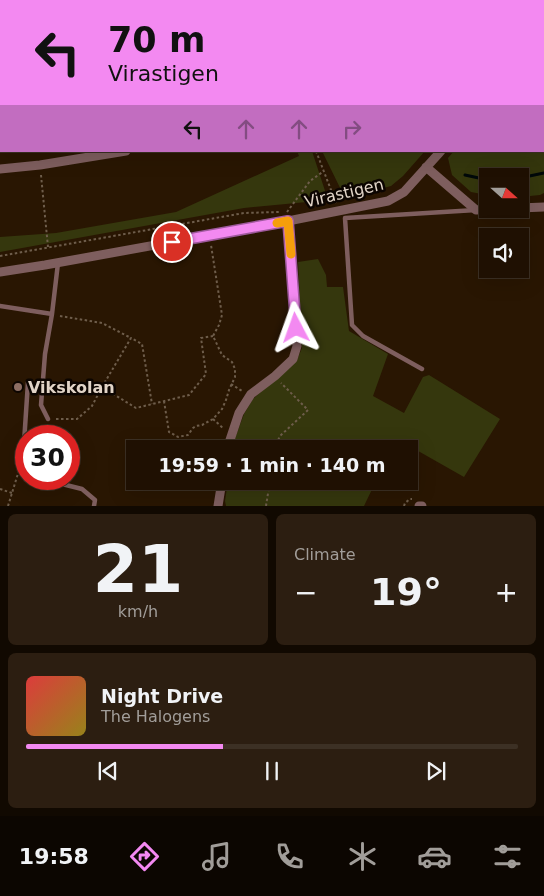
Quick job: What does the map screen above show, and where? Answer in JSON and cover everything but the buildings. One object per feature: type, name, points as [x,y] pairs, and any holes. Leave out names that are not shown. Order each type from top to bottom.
[{"type":"street","points":[[0,169],[40,165],[120,152]]},
{"type":"street","name":"Virastigen","points":[[0,272],[58,263],[337,207],[388,201],[404,192],[440,152]]},
{"type":"street","points":[[426,167],[476,210]]},
{"type":"street","points":[[529,208],[544,207]]},
{"type":"street","points":[[230,440],[238,413],[251,394],[275,376],[293,359],[297,346],[288,216]]},
{"type":"street","points":[[218,506],[221,490]]},
{"type":"lane","points":[[337,207],[345,218]]},
{"type":"lane","name":"Virastigen","points":[[422,368],[363,336],[352,325],[345,218],[476,210]]},
{"type":"lane","points":[[48,419],[41,405],[44,354],[52,314],[58,263]]},
{"type":"lane","points":[[0,306],[52,314]]},
{"type":"lane","points":[[26,425],[28,382]]},
{"type":"lane","points":[[80,488],[96,500],[94,506]]},
{"type":"path","points":[[316,152],[337,207]]},
{"type":"path","points":[[40,165],[48,248]]},
{"type":"path","points":[[288,216],[310,181],[324,171]]},
{"type":"path","points":[[288,216],[293,211]]},
{"type":"path","points":[[0,256],[244,213],[280,212]]},
{"type":"path","points":[[213,336],[222,315],[211,245],[217,244]]},
{"type":"path","points":[[52,314],[102,323],[142,344],[152,404]]},
{"type":"path","points":[[164,401],[169,432],[178,437],[188,435],[193,428],[213,419],[222,410],[235,377],[236,369],[232,362],[222,355],[213,336]]},
{"type":"path","points":[[102,387],[136,408],[190,395],[206,374],[200,338],[213,336]]},
{"type":"path","points":[[48,419],[77,419],[92,406],[132,338]]},
{"type":"path","points":[[275,376],[308,410],[280,436],[278,440]]},
{"type":"path","points":[[231,384],[244,392]]},
{"type":"path","points":[[213,419],[224,429],[227,422]]},
{"type":"path","points":[[8,506],[15,485]]},
{"type":"path","points":[[0,489],[12,493]]},
{"type":"path","points":[[266,506],[269,490]]},
{"type":"shaded area","points":[[297,152],[312,152],[328,200],[244,208],[0,252],[0,237],[56,233],[176,212],[299,156]]},
{"type":"shaded area","points":[[322,152],[424,152],[403,176],[391,186],[345,198]]},
{"type":"shaded area","points":[[453,152],[544,152],[544,193],[540,195],[529,196],[529,168],[479,168],[479,194],[471,192],[452,175],[448,158]]},
{"type":"shaded area","points":[[318,259],[326,275],[327,287],[343,287],[349,331],[388,354],[373,396],[404,413],[423,377],[429,375],[500,419],[464,477],[418,451],[418,440],[234,440],[244,414],[253,399],[297,360],[302,348],[298,262]]},
{"type":"shaded area","points":[[227,490],[372,490],[364,506],[226,506]]},
{"type":"waterway","points":[[529,176],[544,173]]},
{"type":"waterway","points":[[465,175],[479,178]]},
{"type":"slow traffic","points":[[277,223],[288,221],[291,254]]},
{"type":"place","name":"Vikskolan","points":[[18,387]]},
{"type":"route","points":[[172,242],[288,221],[296,328]]}]
